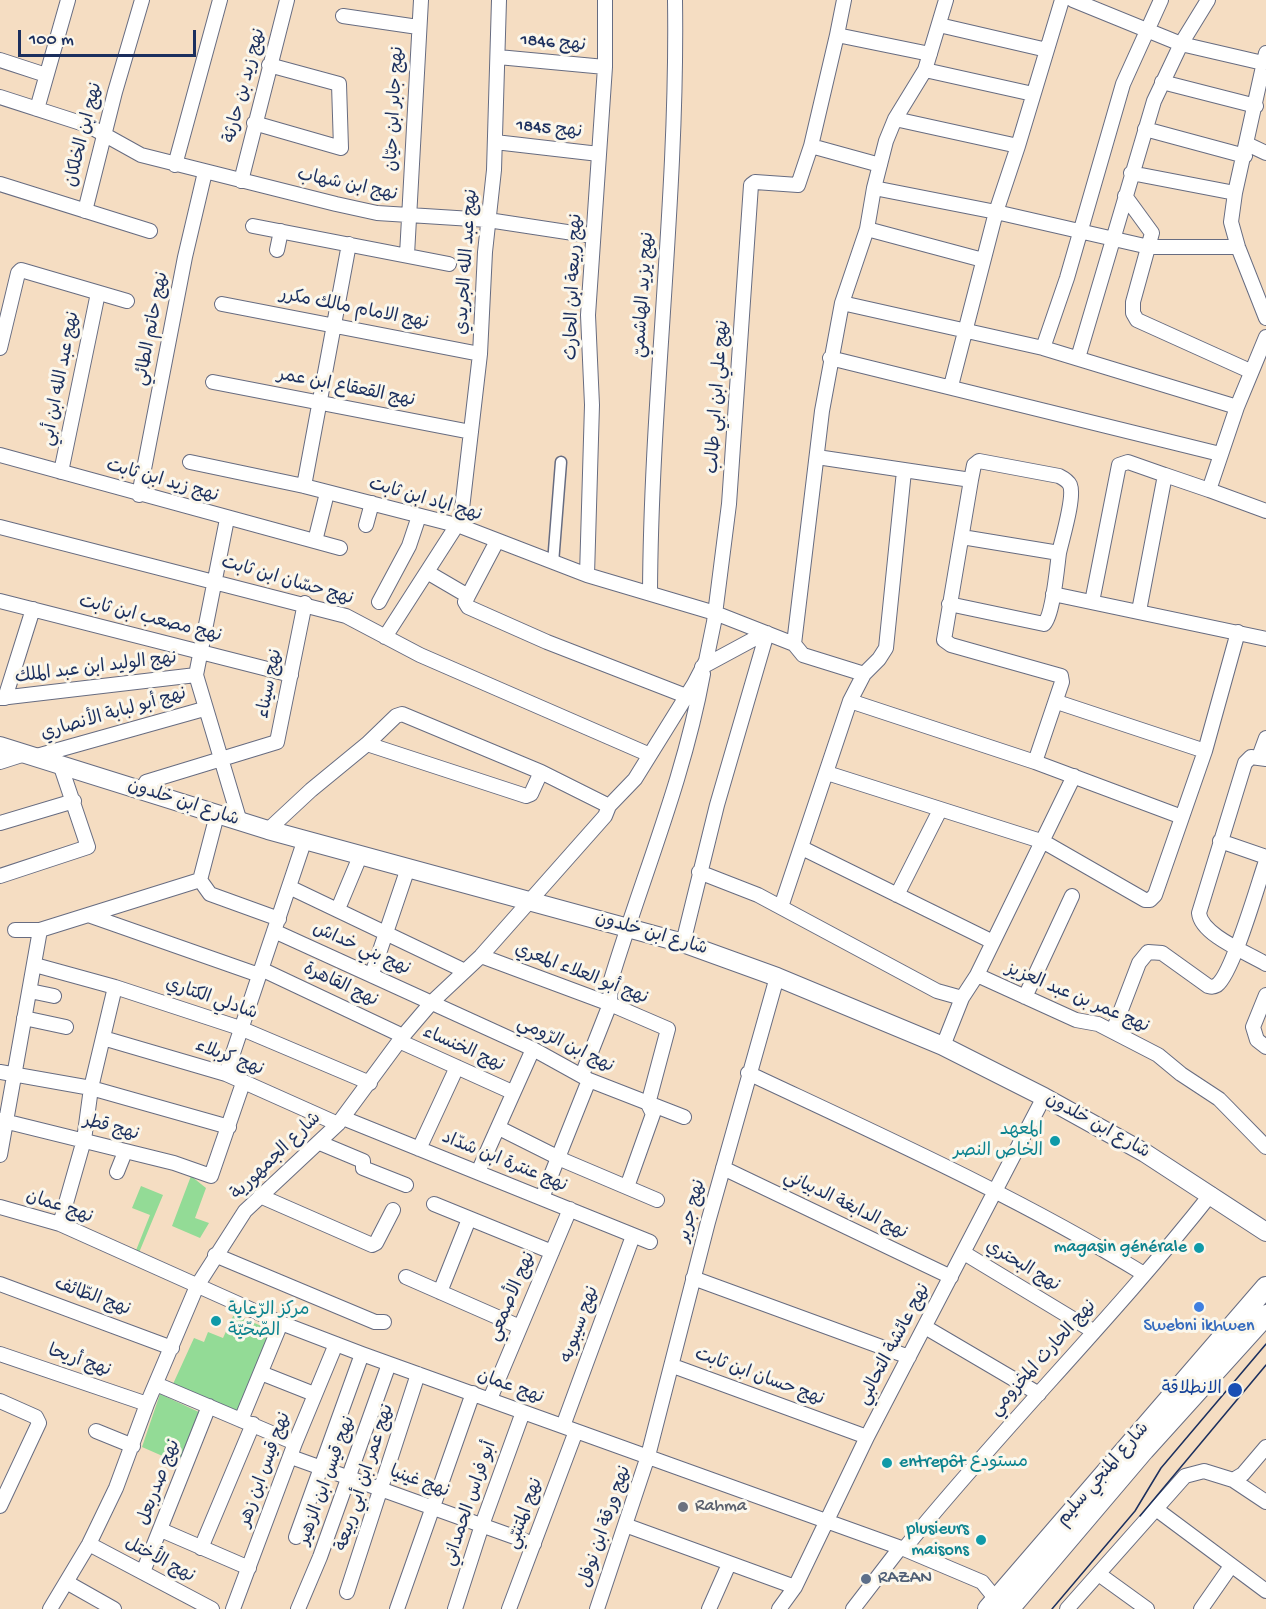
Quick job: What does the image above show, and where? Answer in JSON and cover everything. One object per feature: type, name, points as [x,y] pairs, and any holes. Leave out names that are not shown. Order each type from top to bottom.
[{"type":"main road","name":"شارع المنجي سليم","points":[[997,1607],[1266,1287]]},
{"type":"main road","name":"شارع المنجي سليم","points":[[997,1607],[1266,1315]]},
{"type":"street","points":[[37,109],[68,0]]},
{"type":"street","name":"نهج ابن الخلكان","points":[[85,211],[104,133],[142,0]]},
{"type":"street","points":[[175,165],[220,0]]},
{"type":"street","name":"نهج زيد بن حارثة","points":[[240,181],[287,0]]},
{"type":"street","name":"نهج جابر ابن حيّان","points":[[407,255],[421,0]]},
{"type":"street","name":"نهج عبد الله الجريدي","points":[[459,525],[480,354],[495,142],[499,0]]},
{"type":"street","name":"نهج ربيعة ابن الحارث","points":[[586,575],[592,405],[588,315],[605,66],[605,0]]},
{"type":"street","name":"نهج يزيد الهاشميّ","points":[[650,593],[650,511],[674,127],[675,0]]},
{"type":"street","points":[[844,0],[811,146],[880,165]]},
{"type":"street","points":[[795,644],[830,358],[842,303],[867,230],[874,188],[895,120],[925,70],[945,0]]},
{"type":"street","points":[[951,386],[996,212],[1062,0]]},
{"type":"street","points":[[1073,0],[1181,44],[1264,58],[1256,106],[1235,193],[1232,222],[1238,247],[1266,318]]},
{"type":"street","points":[[1043,348],[1067,278],[1123,84],[1161,0]]},
{"type":"street","points":[[1078,358],[1131,173],[1162,82],[1181,44],[1208,0]]},
{"type":"street","points":[[343,16],[418,27]]},
{"type":"street","points":[[939,25],[1047,50]]},
{"type":"street","points":[[837,35],[930,54]]},
{"type":"street","name":"نهج 1846","points":[[498,57],[605,66]]},
{"type":"street","points":[[0,60],[46,75]]},
{"type":"street","points":[[254,123],[341,148],[339,84],[270,65]]},
{"type":"street","points":[[925,70],[1033,94]]},
{"type":"street","points":[[1162,82],[1256,106]]},
{"type":"street","name":"نهج ابن شهاب","points":[[0,97],[104,133],[133,153],[240,181],[377,213],[488,220],[593,236]]},
{"type":"street","points":[[895,120],[1018,146]]},
{"type":"street","points":[[1145,129],[1266,153]]},
{"type":"street","name":"نهج 1845","points":[[495,142],[599,154]]},
{"type":"street","name":"نهج علي ابن ابي طالب","points":[[542,1198],[610,1004],[611,980],[668,811],[698,704],[715,613],[729,504],[752,183],[798,185],[811,146]]},
{"type":"street","name":"نهج حاتم الطائي","points":[[139,495],[185,257],[205,171]]},
{"type":"street","points":[[1131,173],[1235,193]]},
{"type":"street","points":[[0,184],[150,231]]},
{"type":"street","points":[[874,188],[996,212],[1149,248],[1238,247]]},
{"type":"street","points":[[1125,196],[1152,231],[1133,302],[1133,313],[1137,320],[1250,372]]},
{"type":"street","points":[[253,226],[449,264]]},
{"type":"street","points":[[867,230],[983,260]]},
{"type":"street","points":[[278,250],[281,231]]},
{"type":"street","points":[[304,486],[349,244]]},
{"type":"street","points":[[0,348],[18,273],[21,270],[127,301]]},
{"type":"street","name":"نهج عبد الله ابن أبي","points":[[61,472],[98,293]]},
{"type":"street","name":"نهج الامام مالك مكرر","points":[[222,303],[480,354]]},
{"type":"street","points":[[842,303],[1043,348],[1237,407]]},
{"type":"street","points":[[1209,490],[1250,372],[1266,338]]},
{"type":"street","points":[[830,358],[1220,454]]},
{"type":"street","name":"نهج القعقاع ابن عمر","points":[[213,382],[471,432]]},
{"type":"street","name":"نهج زيد ابن ثابت","points":[[0,455],[139,495],[340,548]]},
{"type":"street","points":[[817,457],[971,480]]},
{"type":"street","points":[[949,604],[1044,624],[1048,620],[1071,496],[1070,485],[1066,480],[1059,476],[979,461],[974,465],[943,636],[946,643],[1057,673],[1062,682],[1035,762]]},
{"type":"street","name":"نهج اياد ابن ثابت","points":[[190,462],[304,486],[459,525],[586,575],[715,613],[795,644],[804,655],[864,674]]},
{"type":"street","points":[[553,563],[561,462]]},
{"type":"street","points":[[1092,602],[1119,465],[1128,462],[1266,511]]},
{"type":"street","points":[[781,907],[850,701],[864,674],[879,660],[886,648],[904,471]]},
{"type":"street","points":[[1139,611],[1165,475]]},
{"type":"street","points":[[315,542],[327,493]]},
{"type":"street","points":[[366,525],[372,503]]},
{"type":"street","points":[[379,602],[409,546],[419,516]]},
{"type":"street","points":[[227,519],[196,675],[204,709],[222,758],[240,822]]},
{"type":"street","points":[[386,637],[459,525]]},
{"type":"street","name":"نهج حسّان ابن ثابت","points":[[0,527],[346,615],[420,656],[650,754]]},
{"type":"street","points":[[962,537],[1059,553]]},
{"type":"street","points":[[497,541],[468,596],[465,604],[468,607],[547,642],[686,696]]},
{"type":"street","points":[[428,572],[468,596]]},
{"type":"street","points":[[1053,594],[1266,639]]},
{"type":"street","name":"نهج مصعب ابن ثابت","points":[[0,601],[291,675]]},
{"type":"street","name":"نهج سيناء","points":[[146,782],[279,740],[305,603]]},
{"type":"street","points":[[3,698],[33,609]]},
{"type":"street","points":[[827,773],[1044,842],[1150,900],[1155,895],[1205,751],[1238,632]]},
{"type":"street","points":[[704,665],[766,633]]},
{"type":"street","points":[[683,943],[699,872],[766,633]]},
{"type":"street","name":"شارع الجمهورية","points":[[50,1609],[68,1583],[89,1544],[133,1446],[147,1404],[197,1286],[245,1211],[341,1121],[401,1039],[432,1002],[481,956],[605,816],[609,806],[635,779],[704,665]]},
{"type":"street","name":"نهج الوليد ابن عبد الملك","points":[[3,698],[196,675]]},
{"type":"street","points":[[850,701],[1035,762],[1182,817]]},
{"type":"street","points":[[1057,702],[1205,751]]},
{"type":"street","name":"نهج أبو لبابة الأنصاري","points":[[0,762],[204,709]]},
{"type":"street","points":[[268,830],[396,716],[402,714],[541,772],[609,806]]},
{"type":"street","points":[[1266,738],[1263,758],[1249,758],[1245,763],[1220,841],[1200,918],[1210,932],[1266,964]]},
{"type":"street","points":[[367,744],[526,796],[531,794],[541,772]]},
{"type":"street","name":"شارع ابن خلدون","points":[[0,746],[240,822],[683,943],[777,977],[943,1046],[1044,1097],[1145,1153],[1211,1194],[1264,1232]]},
{"type":"street","points":[[0,876],[87,849],[89,846],[60,764]]},
{"type":"street","points":[[943,1046],[962,998],[977,975],[1044,842],[1074,776]]},
{"type":"street","points":[[0,823],[74,801]]},
{"type":"street","points":[[897,895],[940,810]]},
{"type":"street","points":[[15,930],[40,930],[200,880],[217,815]]},
{"type":"street","points":[[226,1074],[305,839]]},
{"type":"street","points":[[1113,1031],[1140,963],[1148,952],[1155,950],[1162,953],[1208,986],[1212,987],[1221,980],[1237,947],[1266,859],[1220,841]]},
{"type":"street","points":[[802,848],[993,942]]},
{"type":"street","points":[[338,909],[361,855]]},
{"type":"street","points":[[372,974],[408,868]]},
{"type":"street","points":[[699,872],[756,894],[937,991],[962,998]]},
{"type":"street","name":"نهج بني خداش","points":[[200,880],[210,894],[432,1002]]},
{"type":"street","points":[[289,887],[465,971]]},
{"type":"street","points":[[1025,997],[1072,896]]},
{"type":"street","name":"نهج القاهرة","points":[[88,915],[260,972],[401,1039]]},
{"type":"street","points":[[0,1155],[6,1073],[24,1018],[40,930]]},
{"type":"street","name":"نهج أبو العلاء المعري","points":[[481,956],[610,1004],[668,1029],[648,1104]]},
{"type":"street","name":"شادلي الكتاري","points":[[35,965],[115,987],[240,1028],[370,1083]]},
{"type":"street","name":"نهج عمر بن عبد العزيز","points":[[977,975],[1076,1020],[1092,1022],[1113,1031],[1158,1055],[1181,1074],[1219,1099],[1266,1148]]},
{"type":"street","name":"نهج جرير","points":[[648,1456],[748,1073],[777,977]]},
{"type":"street","points":[[60,1224],[84,1140],[91,1088],[115,987]]},
{"type":"street","points":[[30,991],[54,996]]},
{"type":"street","points":[[1266,995],[1253,1027],[1257,1040],[1266,1047]]},
{"type":"street","name":"نهج ابن الرّومي","points":[[432,1002],[533,1049],[585,1077],[684,1117]]},
{"type":"street","points":[[24,1018],[66,1027]]},
{"type":"street","name":"نهج كربلاء","points":[[103,1038],[226,1074],[243,1083],[341,1121]]},
{"type":"street","name":"نهج الخنساء","points":[[401,1039],[512,1092]]},
{"type":"street","points":[[478,1172],[533,1049]]},
{"type":"street","points":[[419,1149],[457,1067]]},
{"type":"street","points":[[6,1073],[91,1088],[229,1127],[243,1083]]},
{"type":"street","points":[[748,1073],[994,1190],[1088,1240],[1144,1274]]},
{"type":"street","name":"نهج عائشة التحالبي","points":[[779,1609],[795,1587],[867,1437],[1044,1097]]},
{"type":"street","points":[[627,1186],[652,1114],[648,1104]]},
{"type":"street","name":"نهج قطر","points":[[4,1121],[174,1162],[211,1176],[229,1127]]},
{"type":"street","name":"نهج عنترة ابن شدّاد","points":[[341,1121],[478,1172],[650,1242]]},
{"type":"street","points":[[499,1128],[558,1157],[657,1200]]},
{"type":"street","points":[[320,1143],[363,1161],[363,1168],[406,1185]]},
{"type":"street","points":[[117,1172],[125,1152]]},
{"type":"street","name":"نهج الدابغة الدبياني","points":[[723,1168],[951,1277]]},
{"type":"street","name":"نهج الحارث المخزومي","points":[[853,1609],[968,1470],[1040,1394],[1211,1194]]},
{"type":"street","points":[[260,1196],[372,1245],[376,1243],[393,1209]]},
{"type":"street","points":[[434,1204],[552,1252]]},
{"type":"street","name":"نهج عمان","points":[[0,1207],[60,1224],[281,1323],[362,1354],[648,1456],[826,1523],[902,1548],[982,1582],[991,1593],[997,1607]]},
{"type":"street","name":"نهج الأصمعي","points":[[490,1399],[570,1209]]},
{"type":"street","points":[[440,1292],[469,1219]]},
{"type":"street","name":"نهج سيبويه","points":[[569,1428],[633,1236]]},
{"type":"street","name":"نهج البحتري","points":[[964,1253],[1093,1331]]},
{"type":"street","points":[[215,1255],[375,1322],[384,1322]]},
{"type":"street","points":[[406,1277],[520,1327]]},
{"type":"street","points":[[693,1278],[909,1357]]},
{"type":"street","name":"نهج الطّائف","points":[[0,1284],[172,1348]]},
{"type":"street","points":[[201,1548],[247,1422],[261,1373],[281,1323]]},
{"type":"street","points":[[925,1327],[1040,1394]]},
{"type":"street","name":"نهج قيس ابن زهر","points":[[233,1609],[314,1394],[336,1344]]},
{"type":"street","name":"نهج أريحا","points":[[0,1354],[147,1404]]},
{"type":"street","points":[[296,1537],[319,1467],[362,1354]]},
{"type":"street","name":"نهج قيس ابن الزهير","points":[[298,1609],[389,1364]]},
{"type":"street","name":"نهج حسان ابن ثابت","points":[[673,1366],[867,1437]]},
{"type":"street","points":[[261,1373],[314,1394]]},
{"type":"street","name":"نهج عمر ابن أبي ربيعة","points":[[347,1592],[418,1374]]},
{"type":"street","points":[[156,1384],[295,1443]]},
{"type":"street","points":[[397,1609],[473,1393]]},
{"type":"street","points":[[0,1401],[39,1420],[0,1506]]},
{"type":"street","name":"نهج صدربعل","points":[[143,1572],[162,1530],[209,1406]]},
{"type":"street","name":"أبو فراس الحمداني","points":[[455,1609],[482,1525],[523,1412]]},
{"type":"street","name":"نهج المتنبّي","points":[[509,1609],[534,1544],[569,1428]]},
{"type":"street","points":[[96,1431],[133,1446]]},
{"type":"street","points":[[1233,1480],[1243,1474],[1266,1447]]},
{"type":"street","name":"نهج ورقة ابن نوفل","points":[[597,1609],[648,1456]]},
{"type":"street","name":"نهج غينيا","points":[[291,1457],[534,1544]]},
{"type":"street","points":[[1067,1609],[1100,1575],[1185,1476],[1204,1471],[1233,1480],[1266,1502]]},
{"type":"street","points":[[1156,1509],[1266,1591]]},
{"type":"street","points":[[625,1525],[795,1587]]},
{"type":"street","points":[[162,1530],[249,1568]]},
{"type":"street","name":"نهج الأختل","points":[[89,1544],[212,1609]]},
{"type":"street","points":[[709,1609],[729,1564]]},
{"type":"street","points":[[1201,1609],[1231,1566]]},
{"type":"street","points":[[1100,1575],[1147,1609]]},
{"type":"street","points":[[68,1583],[114,1609]]},
{"type":"green space","points":[[191,1176],[206,1188],[195,1218],[209,1223],[200,1238],[172,1226]]},
{"type":"green space","points":[[141,1186],[163,1195],[138,1255],[135,1253],[150,1215],[132,1208]]},
{"type":"green space","points":[[234,1314],[275,1332],[239,1413],[173,1384],[194,1338],[204,1342],[208,1332],[223,1338]]},
{"type":"green space","points":[[160,1394],[201,1413],[183,1465],[142,1447]]},
{"type":"tram line","points":[[1052,1609],[1135,1511],[1161,1468],[1266,1344]]},
{"type":"tram line","points":[[1140,1516],[1266,1365]]},
{"type":"place","name":"المعهد الخاص النصر","points":[[1055,1141]]},
{"type":"place","name":"magasin générale","points":[[1199,1248]]},
{"type":"place","name":"Swebni ikhwen","points":[[1199,1307]]},
{"type":"place","name":"مركز الرّعاية الصّحّيّة","points":[[216,1321]]},
{"type":"place","name":"الانطلاقة","points":[[1235,1390]]},
{"type":"place","name":"entrepôt مستودع","points":[[887,1463]]},
{"type":"place","name":"Rahma","points":[[683,1507]]},
{"type":"place","name":"plusieurs maisons","points":[[981,1540]]},
{"type":"place","name":"RAZAN","points":[[866,1579]]}]
